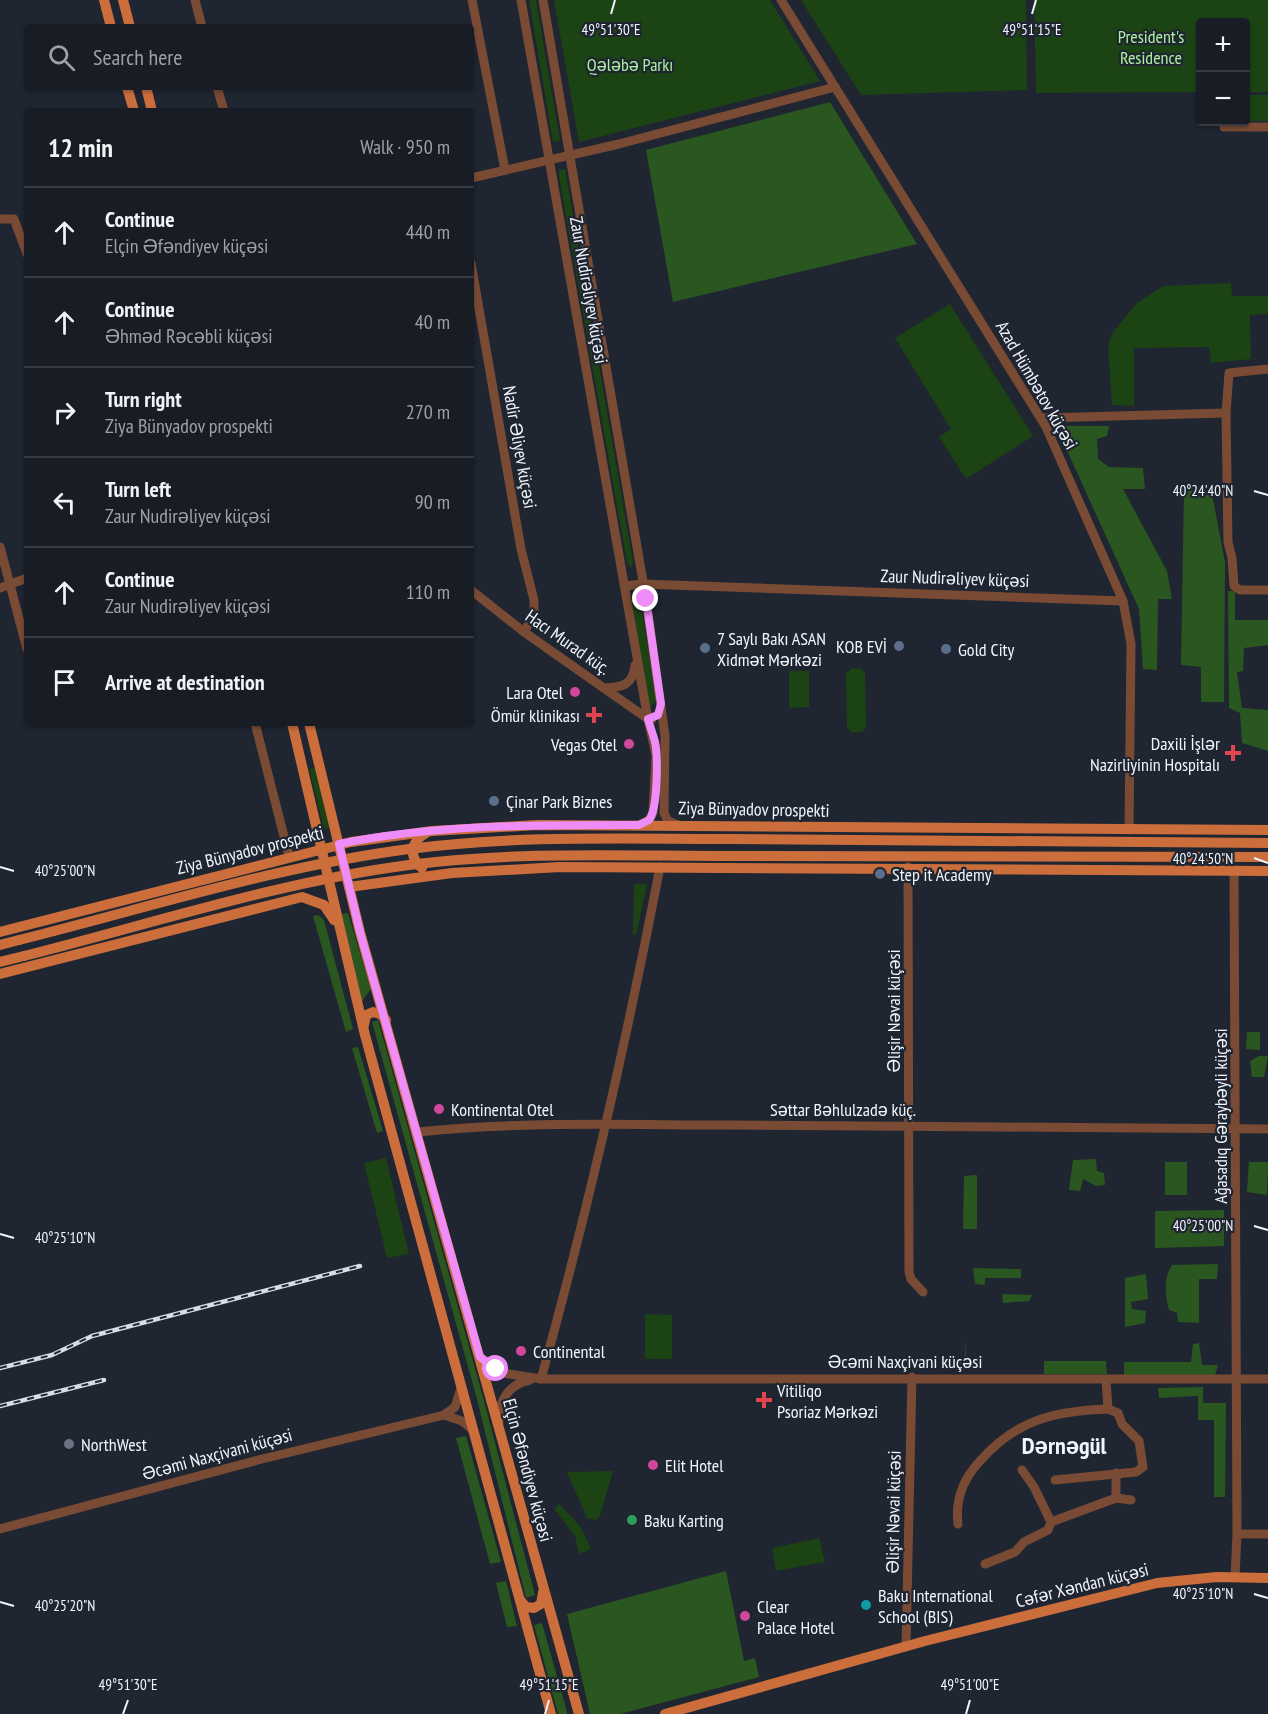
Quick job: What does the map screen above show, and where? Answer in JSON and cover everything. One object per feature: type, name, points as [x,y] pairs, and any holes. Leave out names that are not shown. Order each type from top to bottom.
[{"type":"main road","points":[[104,0],[110,24]]},
{"type":"main road","points":[[123,0],[129,24]]},
{"type":"main road","points":[[128,90],[133,108]]},
{"type":"main road","points":[[147,90],[151,108]]},
{"type":"main road","points":[[293,726],[365,1035],[476,1432],[548,1711]]},
{"type":"main road","name":"Elçin Əfəndiyev küçəsi","points":[[310,726],[349,887],[573,1696],[575,1714]]},
{"type":"main road","points":[[302,767],[320,763]]},
{"type":"main road","name":"Ziya Bünyadov prospekti","points":[[0,932],[321,848],[432,831],[508,825],[1268,830]]},
{"type":"main road","points":[[768,839],[910,828],[1006,842]]},
{"type":"main road","points":[[432,831],[417,840],[413,856],[419,866],[425,870],[445,874]]},
{"type":"main road","name":"Ziya Bünyadov prospekti","points":[[0,945],[297,870],[408,849],[508,840],[768,839],[1268,843]]},
{"type":"main road","points":[[0,962],[300,885],[410,865],[553,855],[1268,857]]},
{"type":"main road","points":[[767,856],[908,867],[1006,856]]},
{"type":"main road","points":[[349,887],[445,874],[536,868],[908,867],[1268,871]]},
{"type":"main road","points":[[227,872],[248,874],[256,884],[255,900],[241,911]]},
{"type":"main road","points":[[0,974],[302,897],[314,900],[328,909],[340,934]]},
{"type":"main road","points":[[365,1035],[363,1022],[369,1013],[376,1012],[386,1020]]},
{"type":"main road","name":"Cəfər Xəndan küçəsi","points":[[664,1714],[906,1646],[1157,1583],[1235,1577],[1268,1578]]},
{"type":"main road","points":[[518,1597],[526,1607],[534,1608],[541,1604],[543,1591]]},
{"type":"street","points":[[195,0],[201,24]]},
{"type":"street","points":[[472,0],[505,170]]},
{"type":"street","name":"Zaur Nudirəliyev küçəsi","points":[[521,0],[656,755],[652,818],[639,825]]},
{"type":"street","name":"Zaur Nudirəliyev küçəsi","points":[[543,0],[571,156],[661,704],[665,736],[664,813],[668,821],[678,825]]},
{"type":"street","name":"Azad Hümbətov küçəsi","points":[[781,0],[1041,418],[1123,601],[1131,644],[1129,830]]},
{"type":"street","points":[[474,176],[571,156],[835,87]]},
{"type":"street","points":[[218,90],[223,108]]},
{"type":"street","points":[[1224,127],[1268,127]]},
{"type":"street","points":[[0,219],[14,219],[20,228],[24,243]]},
{"type":"street","name":"Nadir Əliyev küçəsi","points":[[474,280],[519,540],[534,600],[534,615],[524,632]]},
{"type":"street","points":[[1268,369],[1232,371],[1227,375],[1226,413],[1228,542],[1234,584],[1240,590],[1268,590]]},
{"type":"street","points":[[1041,418],[1226,413]]},
{"type":"street","points":[[0,547],[24,638]]},
{"type":"street","points":[[0,588],[24,579]]},
{"type":"street","name":"Zaur Nudirəliyev küçəsi","points":[[626,586],[642,584],[1123,601]]},
{"type":"street","name":"Hacı Murad küç.","points":[[474,592],[524,632],[648,719]]},
{"type":"street","points":[[604,688],[624,686],[631,681],[636,651]]},
{"type":"street","points":[[648,719],[658,715],[661,704]]},
{"type":"street","points":[[256,726],[289,856]]},
{"type":"street","points":[[541,1379],[565,1292],[604,1125],[660,867]]},
{"type":"street","name":"Əlişir Nəvai küçəsi","points":[[908,867],[909,1272],[911,1279],[923,1292]]},
{"type":"street","name":"Ağasadıq Gəraybəyli küçəsi","points":[[1234,870],[1237,1534],[1235,1577]]},
{"type":"street","name":"Səttar Bəhlulzadə küç.","points":[[418,1132],[462,1127],[604,1125],[909,1125],[1268,1129]]},
{"type":"street","points":[[480,1357],[503,1373],[541,1379]]},
{"type":"street","name":"Əlişir Nəvai küçəsi","points":[[906,1646],[912,1377]]},
{"type":"street","name":"Əcəmi Naxçivani küçəsi","points":[[541,1379],[912,1377],[1106,1380],[1268,1379]]},
{"type":"street","points":[[499,1427],[499,1408],[506,1395],[519,1383],[541,1379]]},
{"type":"street","points":[[1106,1380],[1108,1409]]},
{"type":"street","points":[[444,1415],[455,1407],[461,1382]]},
{"type":"street","points":[[958,1524],[956,1509],[962,1486],[970,1472],[998,1440],[1019,1428],[1049,1417],[1082,1410],[1108,1409],[1118,1413],[1122,1424],[1139,1441],[1143,1467],[1136,1472],[1055,1480]]},
{"type":"street","points":[[444,1415],[462,1421],[476,1432]]},
{"type":"street","name":"Əcəmi Naxçivani küçəsi","points":[[0,1529],[280,1454],[444,1415]]},
{"type":"street","points":[[985,1564],[1015,1552],[1024,1542],[1048,1530],[1051,1522],[1034,1487],[1022,1470]]},
{"type":"street","points":[[1116,1473],[1116,1498]]},
{"type":"street","points":[[1051,1522],[1116,1498],[1131,1500]]},
{"type":"street","points":[[1237,1534],[1268,1534]]},
{"type":"green space","points":[[529,0],[536,0],[560,141],[553,142]]},
{"type":"green space","name":"Qələbə Parkı","points":[[554,0],[770,0],[820,81],[579,142]]},
{"type":"green space","points":[[801,0],[1026,0],[1027,90],[861,95]]},
{"type":"green space","name":"President's Residence","points":[[1034,0],[1268,0],[1268,92],[1250,92],[1250,18],[1196,18],[1196,92],[1036,93]]},
{"type":"green space","points":[[1250,95],[1268,95],[1268,121],[1250,121]]},
{"type":"green space","points":[[830,102],[917,244],[673,302],[646,150]]},
{"type":"green space","points":[[565,169],[633,562],[631,568],[627,563],[558,170]]},
{"type":"green space","points":[[1231,283],[1232,296],[1268,296],[1268,314],[1250,315],[1251,359],[1211,363],[1209,347],[1134,348],[1134,406],[1112,405],[1108,346],[1113,332],[1137,303],[1163,286]]},
{"type":"green space","points":[[950,304],[1033,436],[966,479],[939,437],[951,429],[895,338]]},
{"type":"green space","points":[[1065,426],[1109,426],[1107,436],[1097,439],[1098,459],[1109,467],[1143,468],[1145,489],[1123,489],[1167,571],[1172,599],[1158,599],[1157,670],[1143,669],[1139,609],[1060,435]]},
{"type":"green space","points":[[1211,489],[1225,562],[1224,702],[1201,702],[1201,667],[1181,665],[1184,491]]},
{"type":"green space","points":[[1228,591],[1235,591],[1235,620],[1268,620],[1268,645],[1244,648],[1243,671],[1237,672],[1242,708],[1268,710],[1268,751],[1242,743],[1240,713],[1229,708]]},
{"type":"green space","points":[[635,593],[640,598],[656,700],[649,709],[632,600]]},
{"type":"green space","points":[[852,668],[861,669],[865,673],[866,727],[862,732],[851,732],[847,727],[846,674]]},
{"type":"green space","points":[[789,671],[809,671],[809,707],[789,708]]},
{"type":"green space","points":[[315,768],[329,828],[324,829],[309,769]]},
{"type":"green space","points":[[634,884],[647,884],[636,935],[633,934]]},
{"type":"green space","points":[[348,913],[371,989],[362,1001],[342,914]]},
{"type":"green space","points":[[318,915],[324,920],[353,1029],[346,1032],[313,916]]},
{"type":"green space","points":[[378,1020],[483,1397],[535,1595],[526,1598],[477,1399],[372,1022]]},
{"type":"green space","points":[[1247,1032],[1260,1032],[1260,1050],[1246,1049]]},
{"type":"green space","points":[[358,1047],[383,1131],[377,1133],[352,1048]]},
{"type":"green space","points":[[1259,1056],[1268,1056],[1264,1077],[1252,1077],[1250,1061]]},
{"type":"green space","points":[[386,1158],[409,1254],[387,1258],[364,1163]]},
{"type":"green space","points":[[1096,1159],[1097,1171],[1104,1173],[1105,1185],[1096,1186],[1083,1179],[1080,1191],[1069,1190],[1073,1160]]},
{"type":"green space","points":[[1165,1162],[1187,1162],[1187,1195],[1165,1195]]},
{"type":"green space","points":[[1249,1162],[1268,1162],[1267,1195],[1247,1192]]},
{"type":"green space","points":[[977,1175],[977,1229],[963,1229],[964,1176]]},
{"type":"green space","points":[[1224,1210],[1224,1246],[1155,1248],[1155,1211]]},
{"type":"green space","points":[[1218,1264],[1217,1279],[1199,1279],[1199,1323],[1178,1322],[1177,1313],[1169,1310],[1166,1293],[1167,1276],[1172,1265]]},
{"type":"green space","points":[[973,1268],[1021,1269],[1021,1278],[985,1278],[985,1285],[975,1284]]},
{"type":"green space","points":[[1146,1274],[1148,1299],[1131,1302],[1132,1309],[1146,1311],[1145,1323],[1125,1327],[1125,1278]]},
{"type":"green space","points":[[1002,1294],[1032,1295],[1029,1301],[1003,1303]]},
{"type":"green space","points":[[645,1314],[672,1315],[672,1359],[645,1359]]},
{"type":"green space","points":[[965,1339],[967,1370],[943,1370],[943,1358],[965,1358]]},
{"type":"green space","points":[[1199,1343],[1202,1365],[1218,1365],[1215,1375],[1124,1375],[1124,1362],[1191,1362],[1193,1344]]},
{"type":"green space","points":[[1044,1361],[1106,1361],[1107,1374],[1044,1374]]},
{"type":"green space","points":[[1203,1387],[1203,1403],[1226,1403],[1225,1497],[1214,1497],[1214,1420],[1198,1420],[1198,1396],[1159,1398],[1158,1388]]},
{"type":"green space","points":[[466,1436],[501,1562],[490,1564],[456,1438]]},
{"type":"green space","points":[[613,1471],[600,1516],[596,1520],[587,1518],[567,1472]]},
{"type":"green space","points":[[559,1504],[580,1526],[591,1549],[579,1554],[575,1536],[554,1509]]},
{"type":"green space","points":[[819,1538],[825,1562],[776,1571],[772,1548]]},
{"type":"green space","points":[[726,1571],[744,1661],[755,1658],[759,1677],[620,1714],[590,1714],[567,1614]]},
{"type":"green space","points":[[506,1581],[517,1626],[507,1627],[496,1583]]},
{"type":"green space","points":[[542,1623],[567,1714],[558,1714],[534,1625]]},
{"type":"railway","points":[[0,1368],[52,1355],[92,1336],[360,1266]]},
{"type":"railway","points":[[0,1406],[104,1380]]},
{"type":"place","name":"KOB EVİ","points":[[899,646]]},
{"type":"place","name":"7 Saylı Bakı ASAN Xidmət Mərkəzi","points":[[705,648]]},
{"type":"place","name":"Gold City","points":[[946,649]]},
{"type":"place","name":"Lara Otel","points":[[575,692]]},
{"type":"place","name":"Ömür klinikası","points":[[594,715]]},
{"type":"place","name":"Vegas Otel","points":[[629,744]]},
{"type":"place","name":"Daxili İşlər Nazirliyinin Hospitalı","points":[[1233,753]]},
{"type":"place","name":"Çinar Park Biznes","points":[[494,801]]},
{"type":"place","name":"Step it Academy","points":[[880,874]]},
{"type":"place","name":"Kontinental Otel","points":[[439,1109]]},
{"type":"place","name":"Continental","points":[[521,1351]]},
{"type":"place","name":"Vitiliqo Psoriaz Mərkəzi","points":[[764,1400]]},
{"type":"place","name":"NorthWest","points":[[69,1444]]},
{"type":"place","name":"Elit Hotel","points":[[653,1465]]},
{"type":"place","name":"Baku Karting","points":[[632,1520]]},
{"type":"place","name":"Baku International School (BIS)","points":[[866,1605]]},
{"type":"place","name":"Clear Palace Hotel","points":[[745,1616]]},
{"type":"district","name":"Dərnəgül","points":[[1064,1445]]},
{"type":"route","points":[[496,1369],[480,1357],[360,932],[339,844],[432,831],[508,825],[639,825],[652,818],[656,766],[655,742],[648,719],[658,715],[661,704],[646,599]]}]
